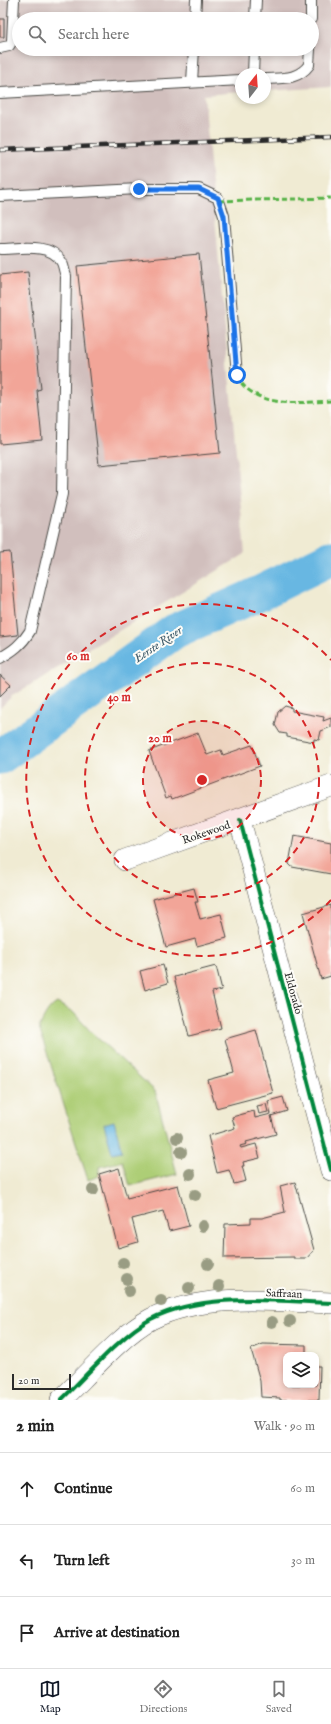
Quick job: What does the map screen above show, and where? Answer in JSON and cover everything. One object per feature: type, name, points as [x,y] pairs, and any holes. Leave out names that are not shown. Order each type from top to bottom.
[{"type":"street","name":"Rokewood","points":[[125,860],[240,820],[331,786]]},
{"type":"street","name":"Eldorado","points":[[240,820],[331,1170]]},
{"type":"street","name":"Saffraan","points":[[61,1400],[119,1343],[151,1319],[168,1312],[197,1304],[236,1300],[331,1303]]},
{"type":"lane","points":[[13,12],[14,0]]},
{"type":"lane","points":[[195,12],[196,0]]},
{"type":"lane","points":[[255,12],[256,0]]},
{"type":"lane","points":[[311,0],[311,12]]},
{"type":"lane","points":[[0,48],[9,46],[12,41]]},
{"type":"lane","points":[[192,82],[194,56]]},
{"type":"lane","points":[[253,68],[254,56]]},
{"type":"lane","points":[[271,79],[290,77],[300,74],[309,65],[310,56]]},
{"type":"lane","points":[[0,92],[235,80]]},
{"type":"lane","points":[[0,196],[139,189],[199,189],[218,198],[224,216],[237,375]]},
{"type":"lane","points":[[0,249],[36,248],[52,252],[62,261],[66,276],[62,494],[30,631],[23,643],[12,652],[0,658]]},
{"type":"shaded area","points":[[0,0],[331,0],[331,87],[271,91],[271,68],[235,68],[235,92],[204,95],[245,554],[12,696],[0,708]]},
{"type":"green space","points":[[57,1003],[73,1012],[91,1032],[155,1091],[177,1174],[130,1186],[123,1161],[99,1167],[99,1176],[88,1180],[39,1028],[48,1011]]},
{"type":"water","points":[[114,1121],[122,1151],[112,1153],[104,1124]]},
{"type":"building","points":[[0,19],[4,19],[4,37],[0,37]]},
{"type":"building","points":[[199,254],[220,453],[99,465],[77,266]]},
{"type":"building","points":[[28,272],[41,389],[37,390],[42,440],[0,444],[0,275]]},
{"type":"building","points":[[10,552],[18,635],[0,637],[0,553]]},
{"type":"building","points":[[0,675],[11,685],[0,696]]},
{"type":"building","points":[[285,706],[292,708],[292,711],[324,717],[323,721],[331,718],[331,727],[321,731],[319,740],[314,739],[314,742],[287,737],[287,734],[280,733],[275,725],[278,712]]},
{"type":"building","points":[[198,733],[207,755],[221,750],[223,755],[252,745],[260,766],[172,799],[171,796],[166,798],[149,751]]},
{"type":"building","points":[[294,836],[331,843],[331,874],[292,867],[289,864]]},
{"type":"building","points":[[194,888],[198,902],[195,902],[200,919],[221,914],[227,938],[197,946],[195,939],[166,947],[153,899]]},
{"type":"building","points":[[331,905],[331,976],[321,979],[303,913]]},
{"type":"building","points":[[163,965],[168,983],[145,990],[140,971]]},
{"type":"building","points":[[216,966],[222,990],[212,992],[221,1028],[189,1036],[174,977]]},
{"type":"building","points":[[256,1030],[273,1093],[216,1108],[208,1080],[234,1073],[225,1039]]},
{"type":"building","points":[[283,1097],[287,1111],[271,1116],[276,1134],[246,1142],[247,1144],[240,1146],[241,1148],[256,1144],[260,1158],[243,1162],[244,1166],[242,1166],[246,1181],[234,1184],[229,1170],[217,1173],[208,1136],[235,1128],[232,1117],[254,1111],[255,1118],[271,1114],[268,1101]]},
{"type":"building","points":[[266,1104],[268,1112],[259,1114],[257,1106]]},
{"type":"building","points":[[119,1168],[127,1198],[178,1185],[189,1226],[169,1231],[163,1211],[132,1219],[138,1242],[118,1248],[99,1174]]},
{"type":"building","points":[[295,1182],[314,1250],[306,1259],[294,1259],[294,1257],[224,1258],[225,1224],[251,1223],[251,1218],[262,1218],[285,1212],[280,1186]]},
{"type":"building","points":[[263,1344],[306,1345],[306,1352],[283,1352],[283,1388],[319,1388],[320,1366],[319,1400],[280,1400],[280,1398],[261,1397],[260,1381],[251,1349]]},
{"type":"waterway","name":"Eerste River","points":[[0,757],[175,631],[256,595],[331,558]]},
{"type":"railway","points":[[0,150],[331,137]]},
{"type":"marked path","points":[[219,201],[331,198]]},
{"type":"marked path","points":[[237,375],[246,388],[265,399],[298,403],[331,401]]},
{"type":"cycle path","points":[[240,820],[331,1170]]},
{"type":"cycle path","points":[[61,1400],[104,1356],[128,1335],[151,1319],[172,1310],[193,1305],[240,1300],[331,1303]]},
{"type":"route","points":[[139,189],[199,189],[218,198],[224,216],[237,375]]}]
